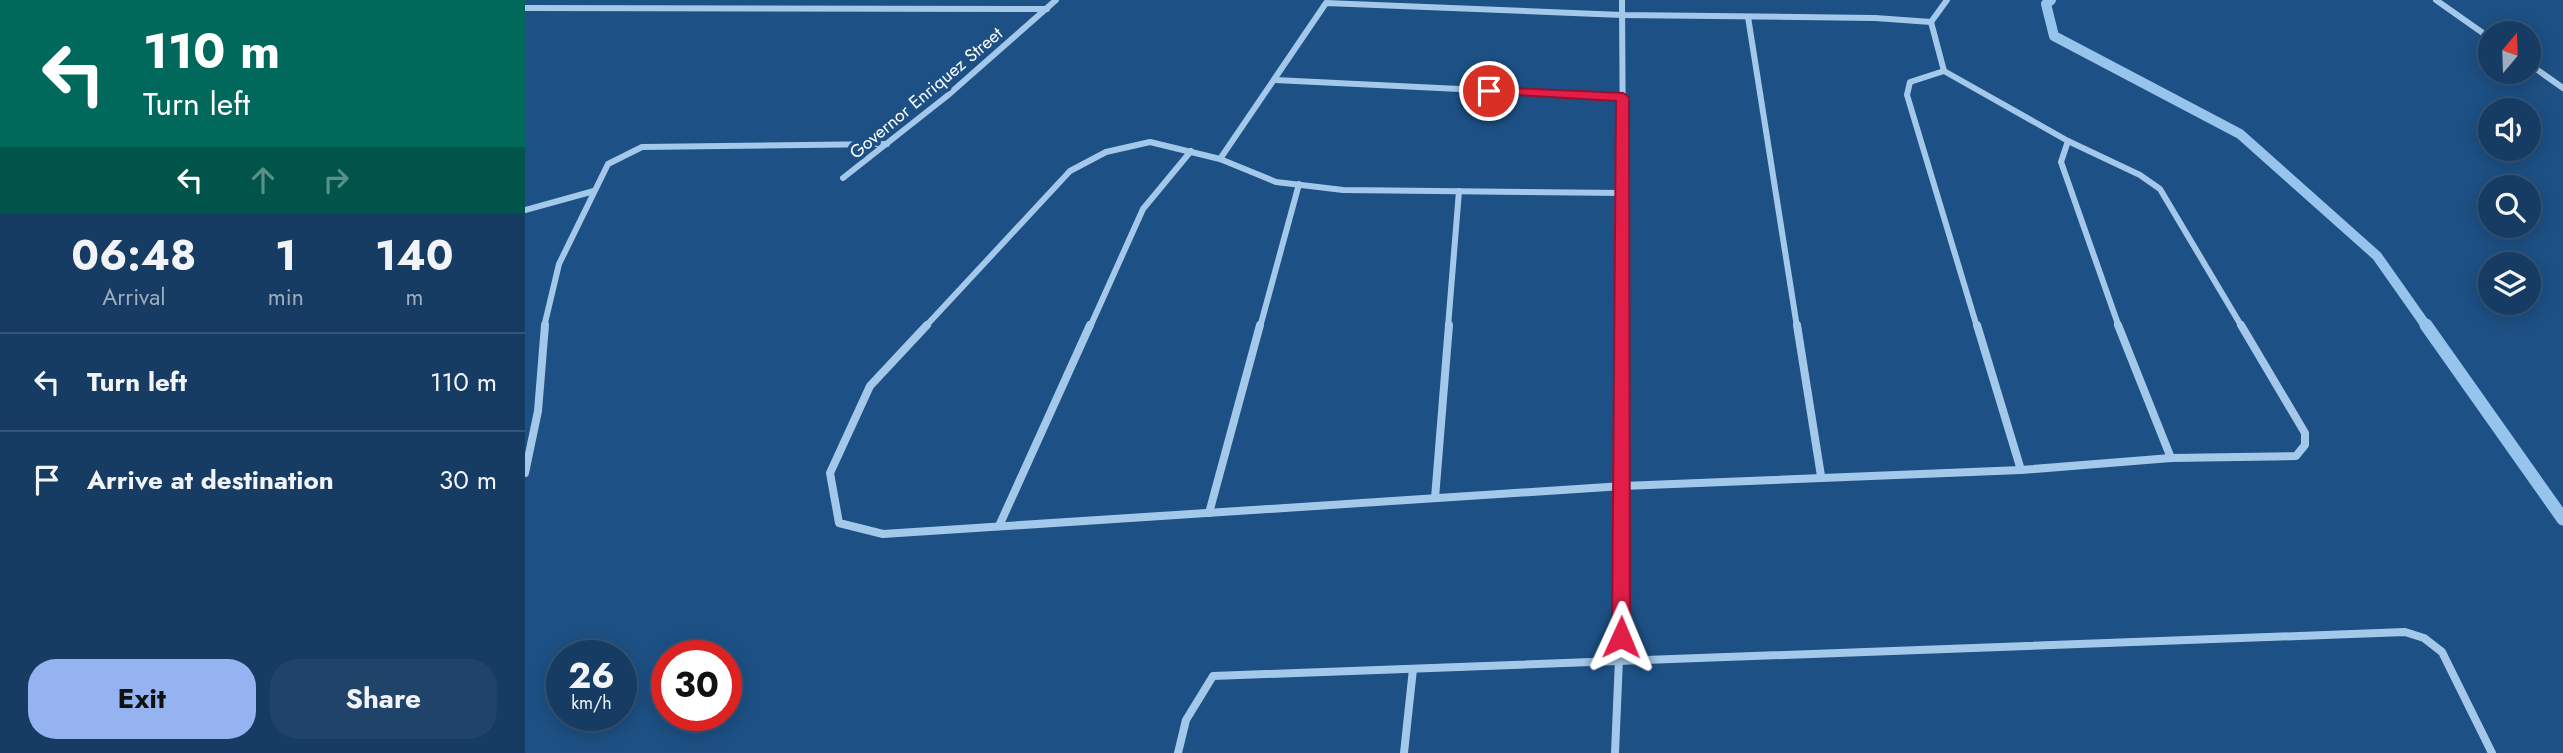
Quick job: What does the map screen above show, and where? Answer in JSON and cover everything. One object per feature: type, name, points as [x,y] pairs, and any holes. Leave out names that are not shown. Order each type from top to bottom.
[{"type":"street","name":"Governor Enriquez Street","points":[[843,178],[887,144],[1056,0]]},
{"type":"street","points":[[1615,753],[1621,662],[1623,486],[1622,0]]},
{"type":"street","points":[[1931,22],[1947,0]]},
{"type":"street","points":[[2436,0],[2478,29]]},
{"type":"street","points":[[1220,159],[1327,1],[1622,15],[1875,18],[1931,22]]},
{"type":"street","points":[[525,8],[1047,9]]},
{"type":"street","points":[[1748,17],[1821,476]]},
{"type":"street","points":[[1623,193],[1343,190],[1276,182],[1220,159],[1150,142],[1106,152],[1070,171],[870,386],[830,473],[839,523],[883,534],[1623,486],[2021,470],[2171,458],[2296,456],[2305,445],[2305,433],[2161,189],[2140,174],[2068,141],[1944,71],[1931,22]]},
{"type":"street","points":[[1944,71],[1910,82],[1907,95],[2021,470]]},
{"type":"street","points":[[2541,72],[2563,88]]},
{"type":"street","points":[[1275,80],[1623,97]]},
{"type":"street","points":[[2068,141],[2061,162],[2069,188],[2141,387],[2171,458]]},
{"type":"street","points":[[525,473],[538,411],[544,327],[559,264],[608,163],[642,147],[887,144]]},
{"type":"street","points":[[999,526],[1143,209],[1191,151]]},
{"type":"street","points":[[1209,513],[1299,184]]},
{"type":"street","points":[[525,210],[594,191]]},
{"type":"street","points":[[1435,498],[1459,191]]},
{"type":"street","points":[[1178,753],[1186,720],[1213,676],[2405,632],[2424,638],[2442,652],[2492,753]]},
{"type":"street","points":[[1404,753],[1413,669]]},
{"type":"waterway","points":[[2051,0],[2046,4],[2054,36],[2240,134],[2377,256],[2427,327]]},
{"type":"waterway","points":[[2426,325],[2563,519]]},
{"type":"route","points":[[1489,91],[1623,97],[1621,637]]}]
